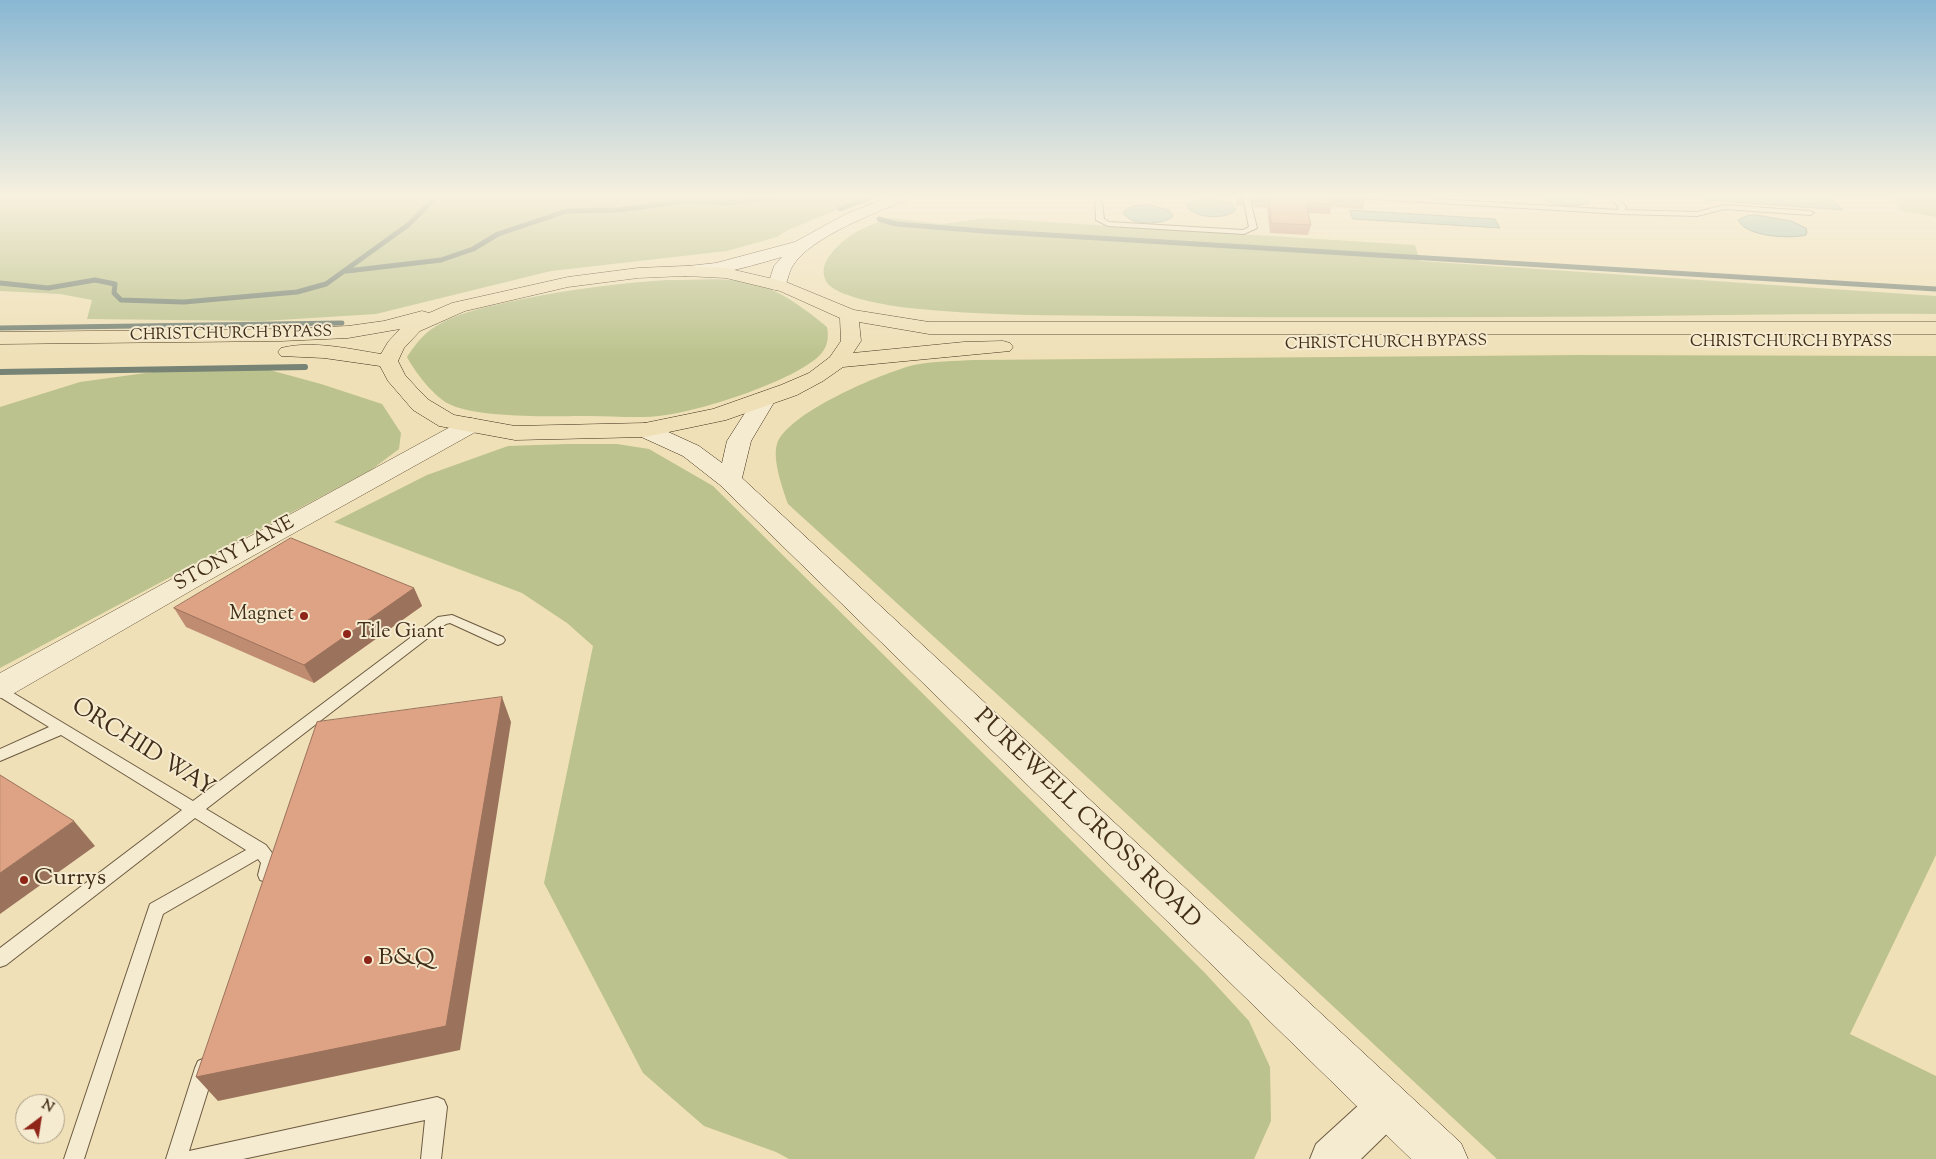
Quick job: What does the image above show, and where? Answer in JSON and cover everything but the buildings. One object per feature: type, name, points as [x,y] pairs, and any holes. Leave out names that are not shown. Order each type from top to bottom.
[{"type":"main road","points":[[685,271],[716,268],[787,250]]},
{"type":"main road","points":[[777,284],[783,266],[797,250]]},
{"type":"main road","name":"CHRISTCHURCH BYPASS","points":[[0,338],[280,335],[348,332],[385,327],[530,290],[604,276],[685,271],[726,273],[777,284],[849,315],[929,328],[1936,328]]},
{"type":"main road","points":[[459,307],[412,327],[394,346],[388,361],[395,377],[421,405],[446,421],[515,433],[645,430],[718,415],[765,399],[816,377],[837,361],[851,341],[849,315]]},
{"type":"main road","name":"CHRISTCHURCH BYPASS","points":[[1054,347],[1550,342],[1936,344]]},
{"type":"main road","points":[[837,361],[964,348],[1024,347]]},
{"type":"main road","name":"CHRISTCHURCH BYPASS","points":[[0,353],[324,352],[388,361]]},
{"type":"main road","points":[[729,480],[739,440],[765,399]]},
{"type":"main road","name":"STONY LANE","points":[[0,688],[196,576],[470,425]]},
{"type":"main road","name":"PUREWELL CROSS ROAD","points":[[645,430],[691,451],[729,480],[1445,1159]]},
{"type":"street","points":[[1331,1159],[1387,1106]]},
{"type":"lane","points":[[0,959],[373,671],[443,620],[452,619],[498,640]]},
{"type":"lane","name":"ORCHID WAY","points":[[0,688],[260,850]]},
{"type":"lane","points":[[0,755],[62,728]]},
{"type":"lane","points":[[74,1159],[156,909],[260,850],[270,861],[262,889]]},
{"type":"lane","points":[[176,1159],[211,1047]]},
{"type":"lane","points":[[195,1159],[437,1108],[431,1159]]},
{"type":"green space","points":[[0,250],[730,250],[551,271],[376,314],[263,321],[87,319],[92,300],[60,294],[0,291]]},
{"type":"green space","points":[[1417,250],[1420,261],[1936,296],[1936,314],[1567,317],[1177,317],[1019,315],[936,311],[866,300],[834,289],[828,284],[824,274],[825,264],[833,251]]},
{"type":"green space","points":[[668,280],[735,280],[760,285],[772,290],[794,302],[827,327],[828,338],[823,352],[807,365],[790,375],[747,393],[682,412],[647,417],[516,416],[477,412],[460,408],[447,403],[436,394],[419,376],[407,357],[420,340],[436,326],[456,316],[478,309],[577,289]]},
{"type":"green space","points":[[1578,355],[1936,356],[1936,855],[1850,1034],[1936,1076],[1936,1159],[1497,1159],[1044,737],[788,504],[777,466],[777,444],[784,432],[816,407],[859,385],[899,369],[921,364],[975,360]]},
{"type":"green space","points":[[175,369],[266,369],[321,384],[382,404],[401,433],[399,449],[371,470],[0,668],[0,407],[80,382]]},
{"type":"green space","points":[[617,444],[649,449],[713,486],[1205,973],[1249,1021],[1270,1067],[1271,1121],[1254,1159],[789,1159],[776,1152],[704,1126],[643,1073],[544,883],[593,646],[567,623],[522,593],[334,522],[427,475],[508,446]]},
{"type":"waterway","points":[[0,283],[48,288],[95,280],[115,284],[114,293],[121,300],[184,302],[297,292],[326,284],[373,250]]},
{"type":"waterway","points":[[347,271],[441,260],[470,250]]},
{"type":"waterway","points":[[1297,250],[1936,289]]},
{"type":"waterway","points":[[0,328],[342,323]]},
{"type":"waterway","points":[[0,372],[305,367]]},
{"type":"place","name":"Magnet","points":[[304,616]]},
{"type":"place","name":"Tile Giant","points":[[347,634]]},
{"type":"place","name":"Currys","points":[[24,880]]},
{"type":"place","name":"B&Q","points":[[368,960]]}]
